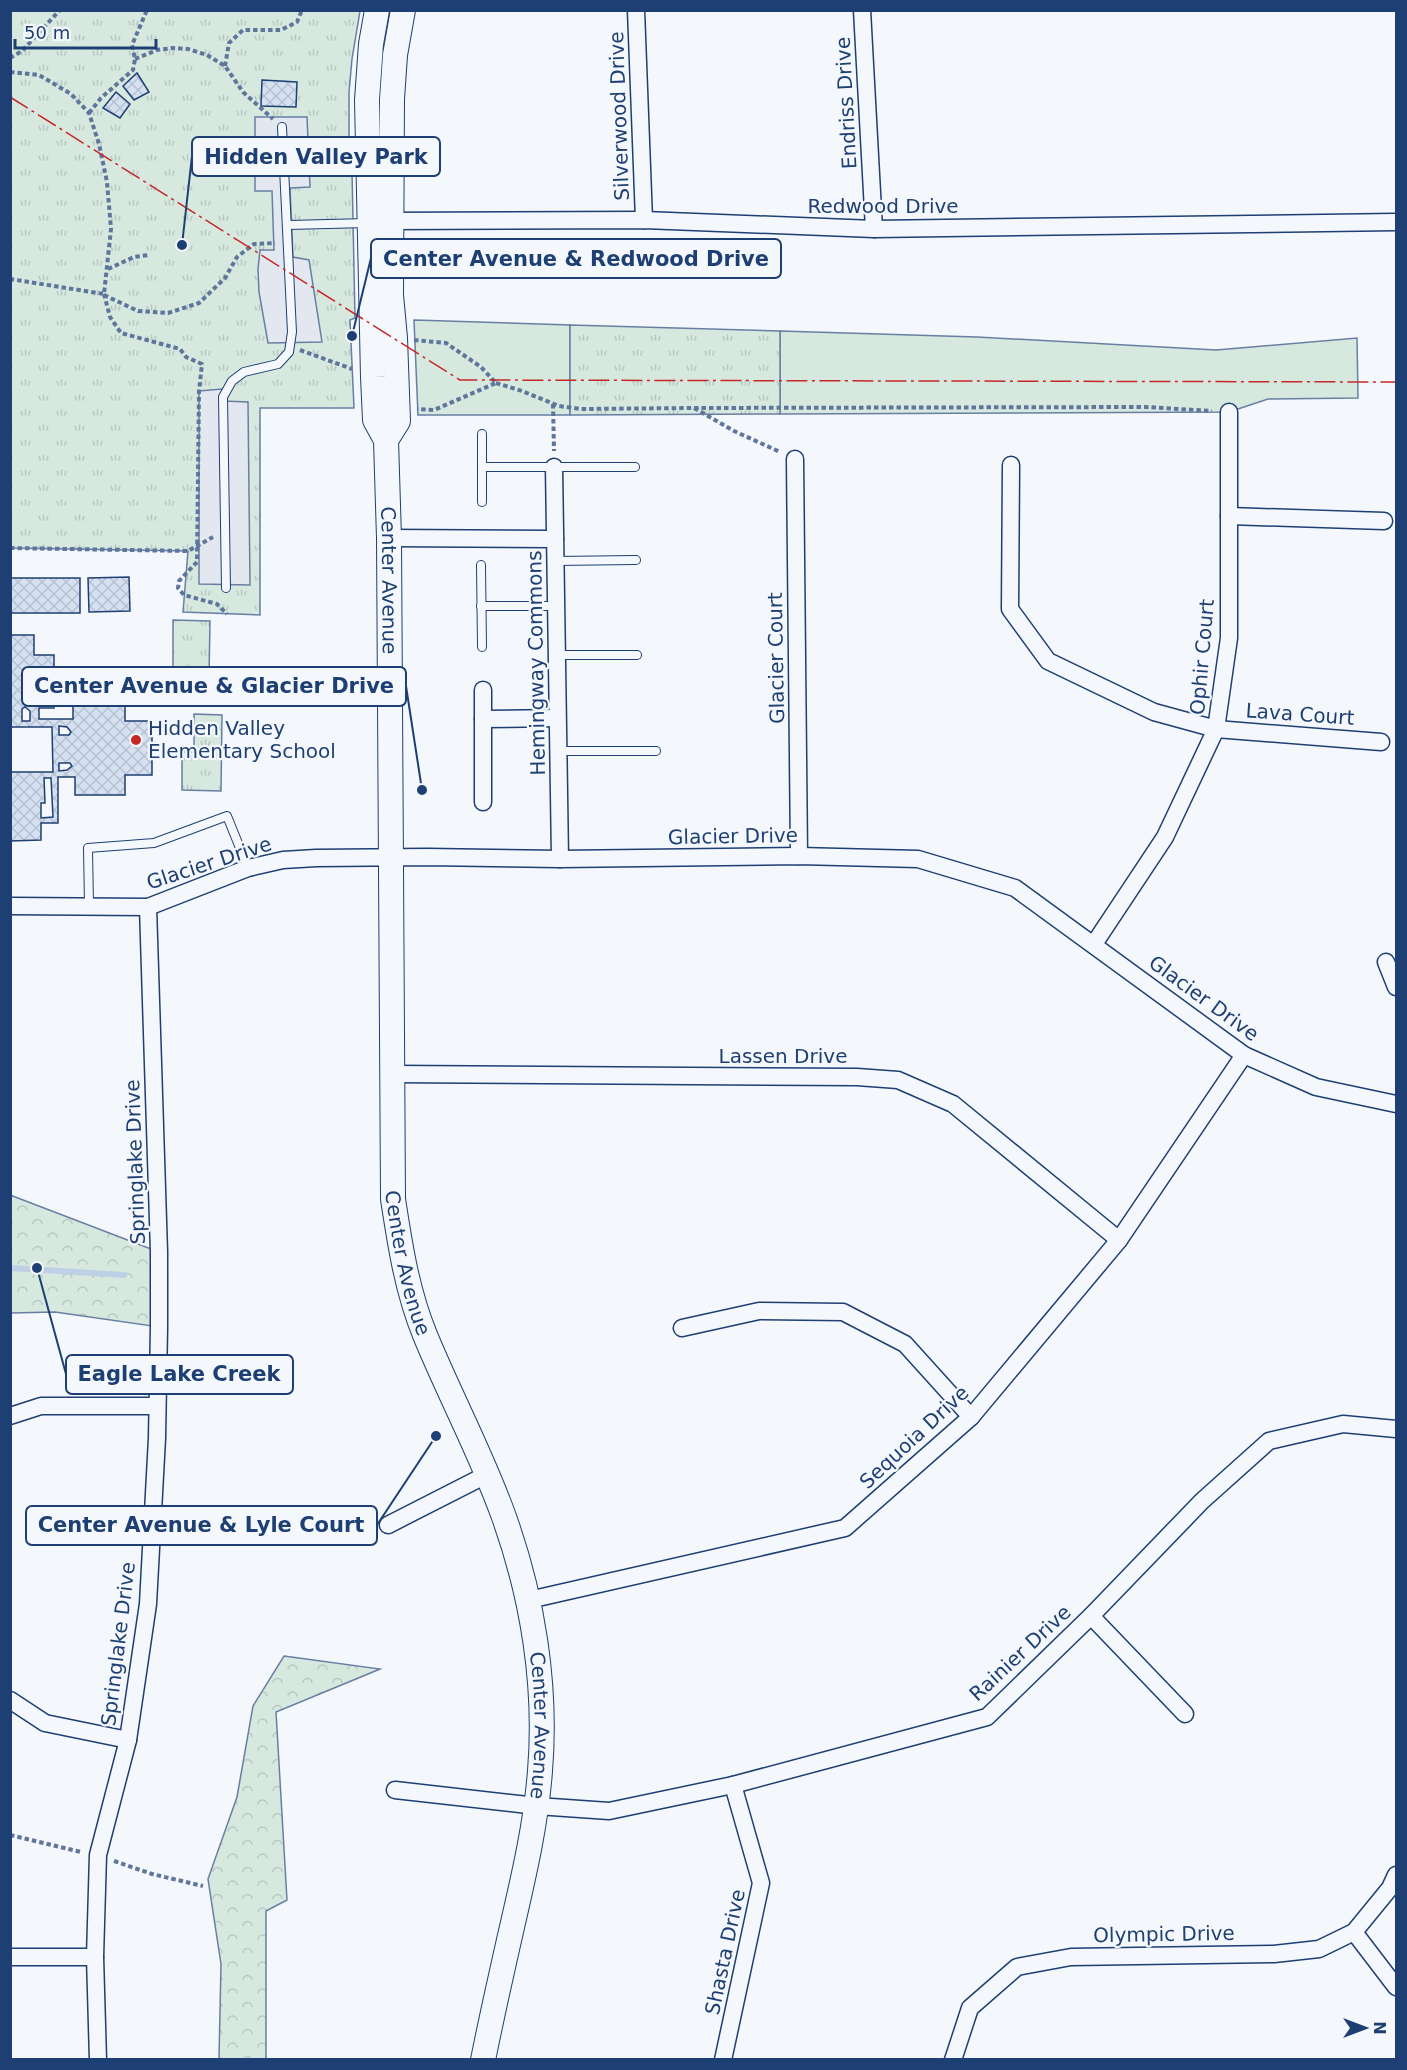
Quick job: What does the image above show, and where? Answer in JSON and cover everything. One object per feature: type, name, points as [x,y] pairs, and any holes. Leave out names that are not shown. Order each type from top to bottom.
[{"type":"street","name":"Center Avenue","points":[[377,10],[371,44],[368,100],[380,222],[391,295],[398,408],[398,421],[386,440]]},
{"type":"street","name":"Center Avenue","points":[[403,10],[395,55],[380,222],[373,377],[375,420],[386,440],[389,538],[393,1198],[402,1263],[424,1333],[488,1474],[504,1517],[529,1600],[542,1716],[541,1770],[528,1860],[483,2060]]},
{"type":"street","name":"Silverwood Drive","points":[[636,10],[644,220]]},
{"type":"street","name":"Endriss Drive","points":[[862,10],[874,229]]},
{"type":"street","name":"Redwood Drive","points":[[380,222],[644,220],[874,229],[1396,222]]},
{"type":"street","name":"Ophir Court","points":[[1094,944],[1166,837],[1216,729],[1229,638],[1229,412]]},
{"type":"street","name":"Glacier Court","points":[[795,459],[799,856]]},
{"type":"street","name":"Lava Court","points":[[1011,465],[1010,609],[1047,661],[1154,712],[1216,729],[1381,742]]},
{"type":"street","name":"Hemingway Commons","points":[[554,467],[560,859]]},
{"type":"street","points":[[1229,516],[1384,521]]},
{"type":"street","points":[[389,538],[555,539]]},
{"type":"street","points":[[483,690],[483,802]]},
{"type":"street","points":[[483,718],[557,718]]},
{"type":"street","name":"Glacier Drive","points":[[10,906],[148,907],[248,868],[283,860],[799,856],[918,858],[1015,888],[1244,1055],[1316,1087],[1396,1104]]},
{"type":"street","name":"Springlake Drive","points":[[98,2060],[95,1957],[98,1856],[128,1740],[148,1604],[157,1406],[159,1252],[148,907]]},
{"type":"street","points":[[1386,962],[1396,987]]},
{"type":"street","name":"Sequoia Drive","points":[[529,1600],[845,1528],[971,1417],[1119,1240],[1244,1055]]},
{"type":"street","name":"Lassen Drive","points":[[392,1074],[857,1077],[898,1080],[953,1104],[1119,1240]]},
{"type":"street","points":[[682,1328],[759,1311],[843,1312],[905,1344],[971,1417]]},
{"type":"street","points":[[10,1416],[41,1406],[157,1406]]},
{"type":"street","name":"Rainier Drive","points":[[395,1790],[537,1806],[609,1811],[733,1785],[987,1717],[1091,1616],[1202,1501],[1269,1441],[1343,1424],[1396,1429]]},
{"type":"street","points":[[388,1524],[488,1474]]},
{"type":"street","points":[[1091,1616],[1185,1714]]},
{"type":"street","points":[[10,1700],[45,1723],[128,1740]]},
{"type":"street","name":"Shasta Drive","points":[[723,2060],[761,1883],[733,1785]]},
{"type":"street","name":"Olympic Drive","points":[[953,2060],[970,2008],[1017,1967],[1071,1957],[1274,1954],[1319,1949],[1354,1932],[1390,1888],[1396,1875]]},
{"type":"street","points":[[1354,1932],[1396,1987]]},
{"type":"street","points":[[10,1957],[95,1957]]},
{"type":"lane","points":[[226,588],[223,397],[232,381],[244,372],[278,364],[289,352],[292,332],[282,127]]},
{"type":"lane","points":[[288,225],[380,222]]},
{"type":"lane","points":[[482,434],[482,502]]},
{"type":"lane","points":[[482,467],[635,467]]},
{"type":"lane","points":[[555,561],[636,560]]},
{"type":"lane","points":[[481,565],[482,647]]},
{"type":"lane","points":[[481,606],[556,606]]},
{"type":"lane","points":[[556,655],[637,655]]},
{"type":"lane","points":[[558,751],[656,751]]},
{"type":"lane","points":[[89,906],[88,848],[154,843],[227,816],[248,868]]},
{"type":"path","points":[[10,58],[22,51],[60,10]]},
{"type":"path","points":[[89,113],[101,98],[133,70],[135,59],[132,45],[147,10]]},
{"type":"path","points":[[225,66],[229,43],[243,30],[281,30],[297,22],[302,10]]},
{"type":"path","points":[[135,59],[157,50],[172,48],[200,52],[225,66],[243,92],[282,127]]},
{"type":"path","points":[[10,72],[39,75],[71,94],[89,113],[99,144],[107,182],[111,229],[104,294],[110,316],[121,333],[180,349],[186,357],[202,364],[199,391],[197,562],[179,581],[178,588],[184,595],[217,604],[227,614]]},
{"type":"path","points":[[10,279],[104,294],[138,311],[168,313],[199,303],[225,278],[237,257],[254,244],[280,243],[288,225]]},
{"type":"path","points":[[107,269],[134,257],[149,255]]},
{"type":"path","points":[[395,338],[446,343],[481,367],[496,383],[553,404],[581,409],[1146,407],[1229,412]]},
{"type":"path","points":[[290,346],[373,377]]},
{"type":"path","points":[[398,408],[434,410],[496,383]]},
{"type":"path","points":[[553,404],[554,467]]},
{"type":"path","points":[[694,408],[795,459]]},
{"type":"path","points":[[10,548],[188,551],[225,532]]},
{"type":"green space","points":[[11,11],[360,11],[349,92],[349,171],[352,171],[355,318],[350,320],[354,408],[260,408],[260,615],[183,612],[188,551],[11,548]]},
{"type":"green space","points":[[414,320],[570,325],[570,415],[418,415]]},
{"type":"green space","points":[[570,325],[780,331],[780,414],[570,415]]},
{"type":"green space","points":[[780,331],[977,337],[1216,350],[1357,338],[1358,398],[1268,399],[1229,412],[780,414]]},
{"type":"green space","points":[[173,620],[210,621],[209,677],[173,676]]},
{"type":"green space","points":[[194,714],[222,715],[221,791],[182,790],[182,752],[194,752]]},
{"type":"green space","points":[[10,1195],[159,1252],[159,1327],[55,1312],[11,1313]]},
{"type":"green space","points":[[284,1656],[380,1669],[276,1712],[287,1900],[266,1911],[266,2059],[219,2059],[221,1964],[208,1879],[237,1797],[253,1706]]},
{"type":"shaded area","points":[[255,117],[307,117],[310,187],[290,188],[293,257],[309,260],[322,342],[268,343],[259,292],[258,269],[260,250],[274,250],[272,191],[255,191]]},
{"type":"shaded area","points":[[222,389],[223,401],[248,402],[250,585],[199,584],[199,391]]},
{"type":"building","points":[[137,73],[149,92],[134,100],[123,86]]},
{"type":"building","points":[[262,80],[297,82],[296,107],[261,106]]},
{"type":"building","points":[[116,92],[130,104],[120,118],[103,108]]},
{"type":"building","points":[[129,577],[130,611],[89,612],[88,578]]},
{"type":"building","points":[[10,578],[80,578],[80,613],[10,613]]},
{"type":"building","points":[[10,635],[34,635],[34,655],[54,655],[54,708],[39,708],[39,719],[73,719],[73,704],[125,704],[125,721],[152,721],[152,775],[125,775],[125,795],[75,795],[75,777],[58,777],[58,823],[41,823],[41,840],[10,841],[10,772],[53,772],[52,727],[10,727]],"holes":[[[25,707],[30,711],[30,721],[22,721],[22,709]],[[59,726],[67,727],[71,732],[69,735],[59,735]],[[59,763],[70,763],[72,766],[67,770],[59,771]],[[44,778],[51,778],[53,817],[41,818],[41,803],[45,803]]]},
{"type":"waterway","points":[[10,1268],[124,1275]]},
{"type":"power","points":[[10,97],[460,380],[1396,382]]},
{"type":"place","name":"Hidden Valley Park","points":[[182,245]]},
{"type":"place","name":"Center Avenue & Redwood Drive","points":[[352,336]]},
{"type":"place","name":"Hidden Valley Elementary School","points":[[136,740]]},
{"type":"place","name":"Center Avenue & Glacier Drive","points":[[422,790]]},
{"type":"place","name":"Eagle Lake Creek","points":[[37,1268]]},
{"type":"place","name":"Center Avenue & Lyle Court","points":[[436,1436]]}]
